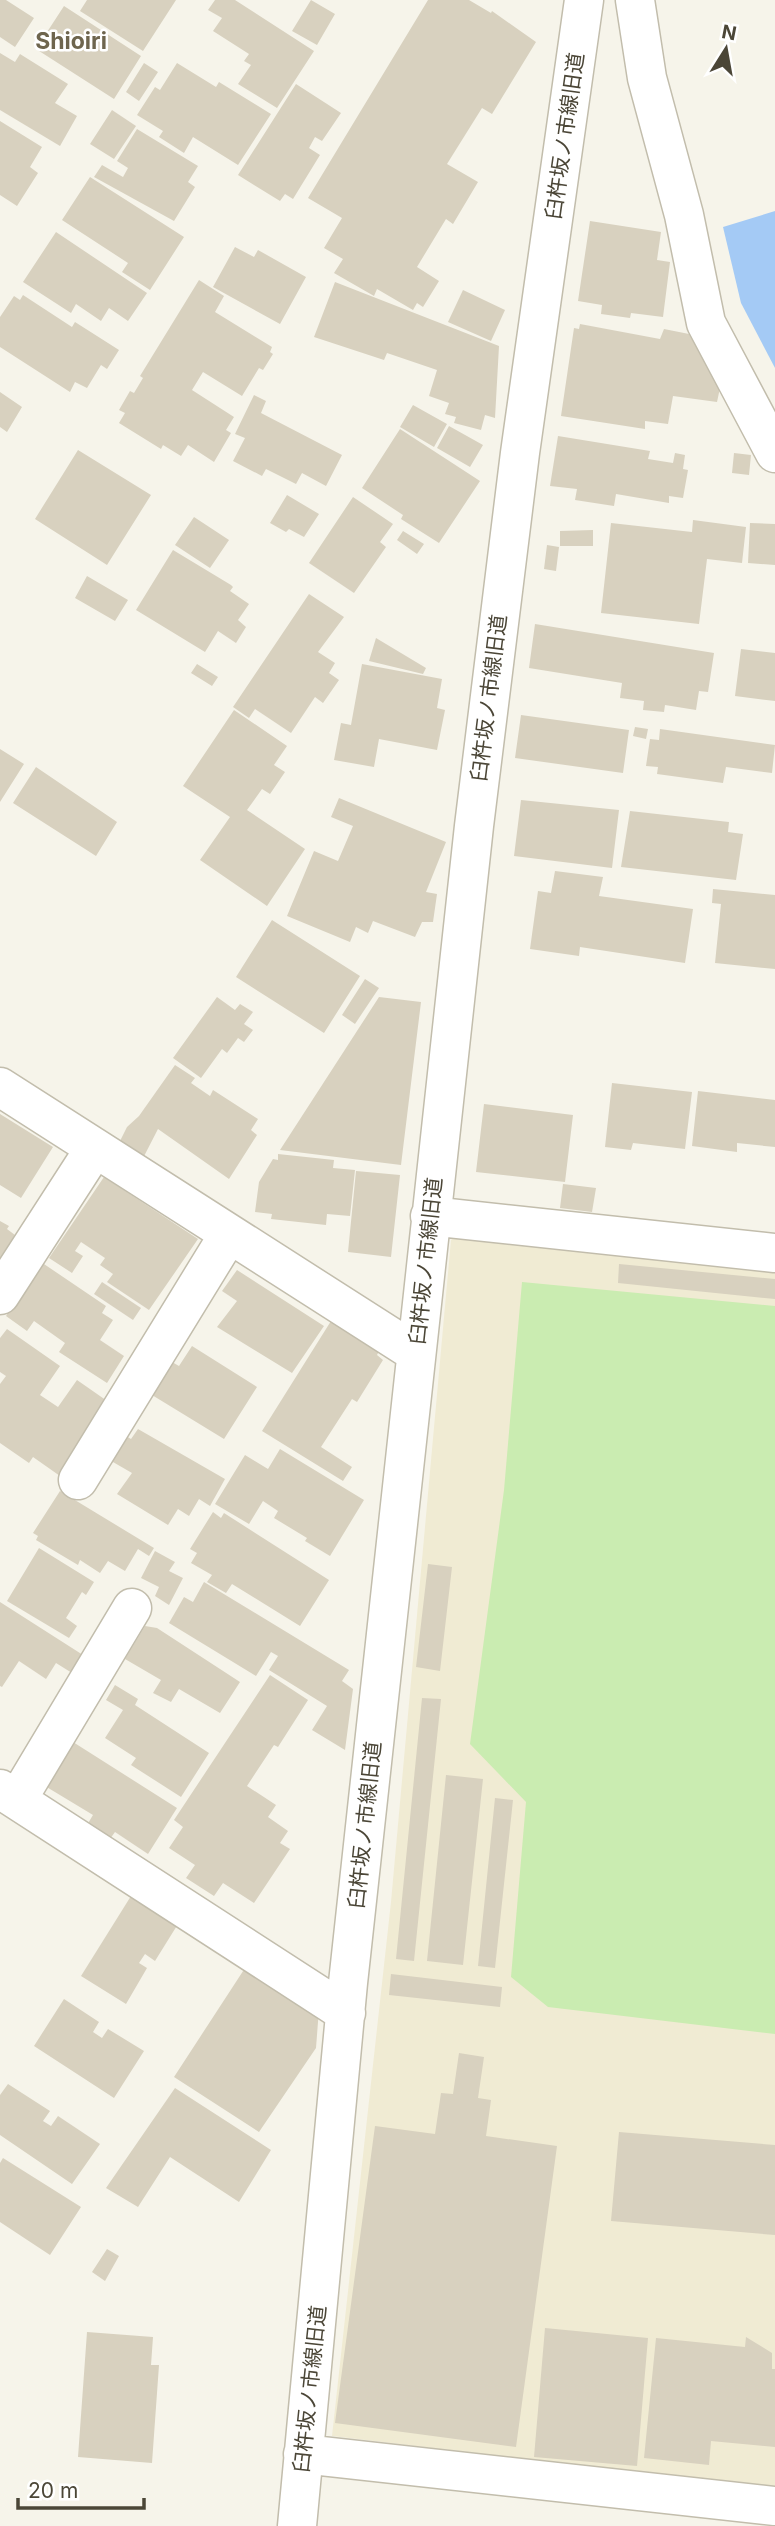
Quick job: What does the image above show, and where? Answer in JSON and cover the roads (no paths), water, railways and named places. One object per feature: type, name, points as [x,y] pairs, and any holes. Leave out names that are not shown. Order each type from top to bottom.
[{"type":"street","name":"臼杵坂ノ市線旧道","points":[[297,2526],[346,2013],[474,826],[515,494],[584,0]]},
{"type":"street","points":[[635,0],[646,78],[684,215],[706,323],[775,453]]},
{"type":"street","points":[[0,1087],[416,1353]]},
{"type":"street","points":[[0,1295],[95,1148]]},
{"type":"street","points":[[430,1216],[775,1253]]},
{"type":"street","points":[[78,1480],[229,1234]]},
{"type":"street","points":[[132,1608],[8,1794],[346,2013]]},
{"type":"street","points":[[303,2454],[775,2506]]},
{"type":"water","points":[[775,211],[775,368],[741,303],[723,227]]},
{"type":"district","name":"Shioiri","points":[[71,41]]}]
